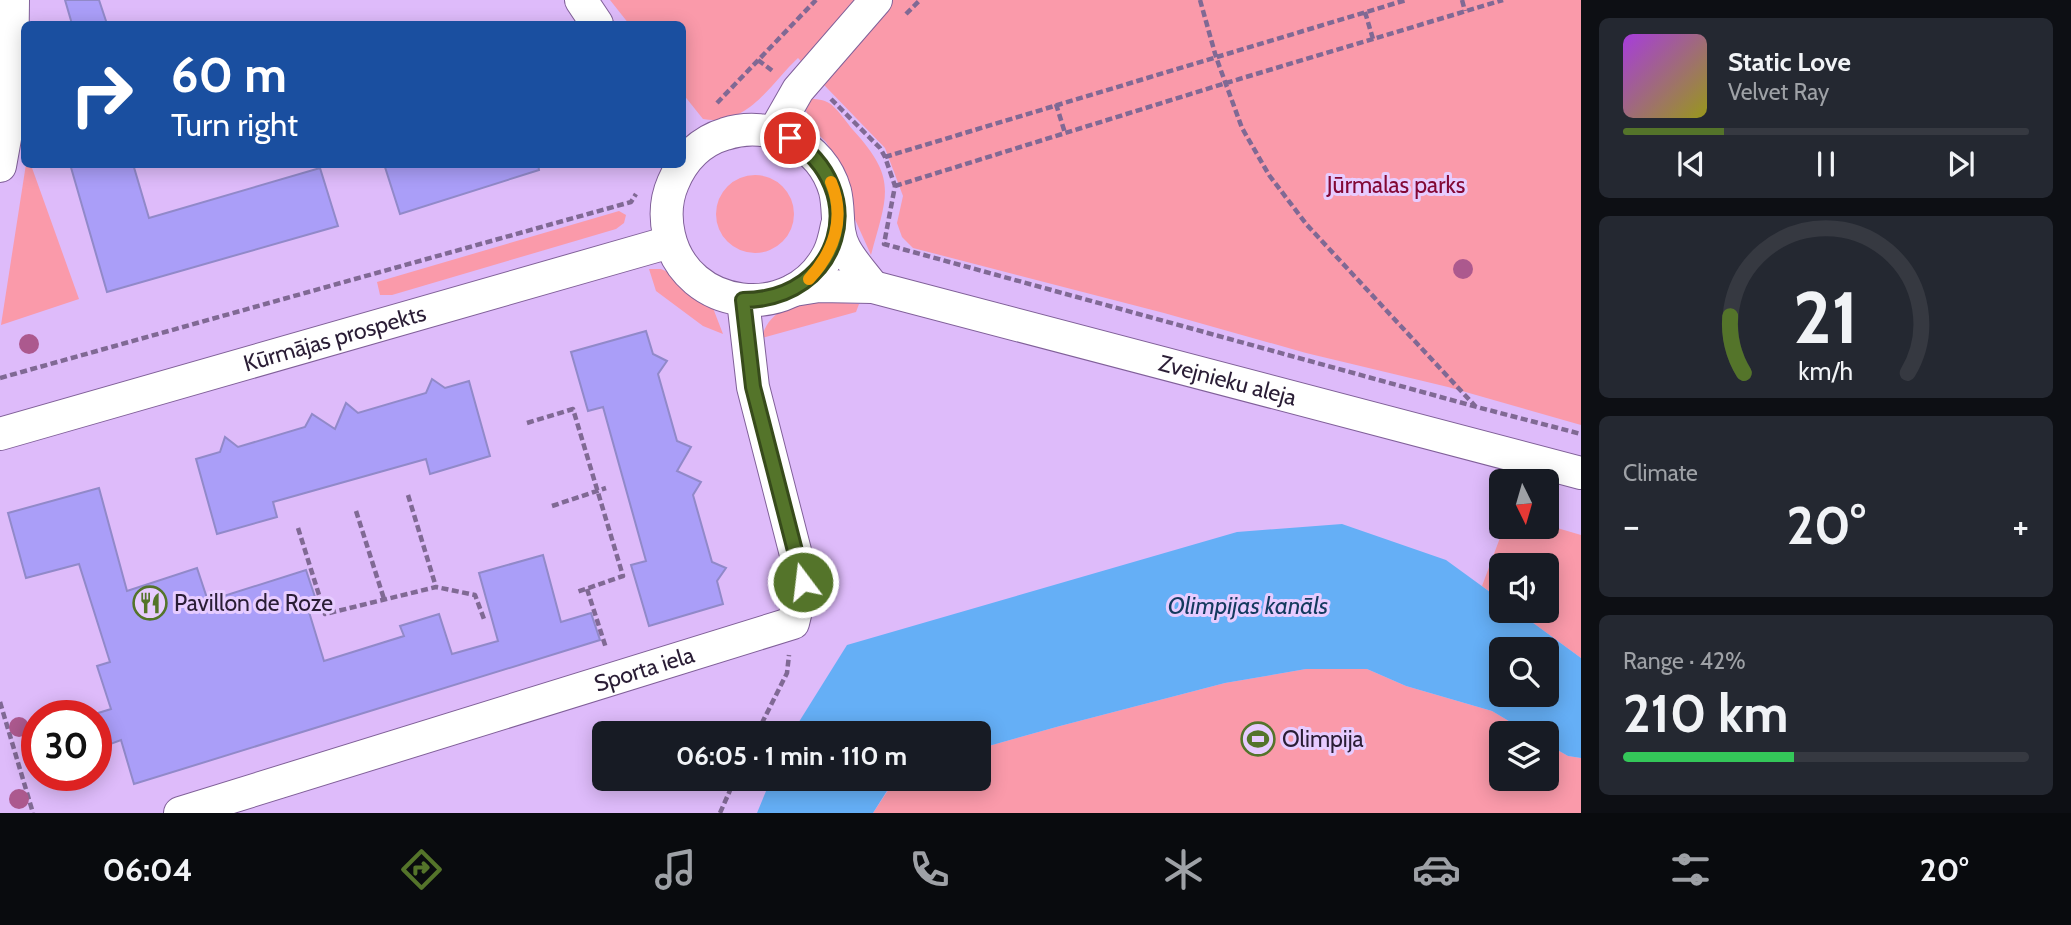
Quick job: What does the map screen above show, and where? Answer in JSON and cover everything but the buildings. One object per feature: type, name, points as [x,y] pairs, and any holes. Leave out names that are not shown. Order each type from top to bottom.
[{"type":"street","points":[[0,166],[12,80],[13,0]]},
{"type":"street","points":[[581,0],[595,21]]},
{"type":"street","points":[[774,132],[798,90],[876,0]]},
{"type":"street","points":[[681,168],[670,189],[666,206],[670,242],[686,270],[712,291],[743,300],[778,297],[807,281],[828,256],[837,225],[836,199],[828,174],[805,147],[790,138],[759,129],[714,137],[692,137],[686,156]]},
{"type":"street","points":[[837,225],[845,248],[873,287]]},
{"type":"street","name":"Kūrmājas prospekts","points":[[0,434],[670,242]]},
{"type":"street","name":"Zvejnieku aleja","points":[[794,290],[819,286],[873,287],[1581,473]]},
{"type":"street","points":[[743,300],[753,387],[803,582],[793,623]]},
{"type":"street","name":"Sporta iela","points":[[180,813],[793,623]]},
{"type":"path","points":[[758,60],[816,0]]},
{"type":"path","points":[[1200,0],[1216,57],[1242,128],[1276,185],[1307,225],[1477,407]]},
{"type":"path","points":[[885,158],[1406,0]]},
{"type":"path","points":[[1462,0],[1465,11]]},
{"type":"path","points":[[895,186],[1503,0]]},
{"type":"path","points":[[1365,12],[1373,39]]},
{"type":"path","points":[[828,96],[880,148],[885,158],[895,186],[884,244],[1581,434]]},
{"type":"path","points":[[1056,104],[1065,133]]},
{"type":"path","points":[[0,378],[631,202],[637,192]]},
{"type":"path","points":[[527,423],[573,409],[598,491],[623,576],[578,592]]},
{"type":"path","points":[[552,506],[606,488]]},
{"type":"path","points":[[408,495],[436,587]]},
{"type":"path","points":[[356,511],[384,599]]},
{"type":"path","points":[[298,528],[325,614],[436,587],[475,595],[484,619]]},
{"type":"path","points":[[587,589],[607,652]]},
{"type":"path","points":[[763,721],[787,673],[793,623]]},
{"type":"path","points":[[0,702],[33,813]]},
{"type":"path","points":[[720,813],[730,791]]},
{"type":"green space","name":"Jūrmalas parks","points":[[610,0],[1581,0],[1581,425],[1448,387],[1306,353],[913,248],[902,237],[897,223],[903,196],[885,148],[798,58],[768,91],[745,110],[719,120],[703,119],[686,98],[686,21],[627,21]]},
{"type":"green space","points":[[806,98],[825,101],[834,107],[867,147],[883,175],[884,202],[871,255],[853,215],[848,178],[826,142],[813,129],[805,108]]},
{"type":"green space","points":[[25,168],[32,168],[79,299],[1,325]]},
{"type":"green space","points":[[755,175],[770,178],[783,186],[791,199],[794,214],[791,229],[783,242],[770,250],[755,253],[740,250],[727,242],[719,229],[716,214],[719,199],[727,186],[740,178]]},
{"type":"green space","points":[[619,211],[626,215],[624,223],[616,229],[392,295],[380,295],[377,282]]},
{"type":"green space","points":[[649,269],[661,269],[670,273],[713,308],[723,334],[703,326],[656,291]]},
{"type":"green space","points":[[811,301],[859,304],[856,312],[762,338],[774,316],[795,305]]},
{"type":"green space","points":[[1559,529],[1581,535],[1581,658],[1559,642],[1559,637],[1552,637],[1533,623],[1559,623],[1559,553],[1494,553],[1500,539],[1559,539]]},
{"type":"green space","points":[[1489,567],[1489,591],[1482,586]]},
{"type":"green space","name":"Olimpija","points":[[1306,669],[1367,669],[1406,686],[1492,711],[1509,721],[1489,721],[1489,791],[1559,791],[1559,751],[1568,756],[1581,758],[1581,813],[873,813],[888,791],[991,791],[991,745],[1225,683]]},
{"type":"water","name":"Olimpijas kanāls","points":[[1342,524],[1446,560],[1489,591],[1489,623],[1533,623],[1552,637],[1489,637],[1489,707],[1559,707],[1559,642],[1581,658],[1581,758],[1568,756],[1559,751],[1559,721],[1509,721],[1492,711],[1406,686],[1367,669],[1306,669],[1225,683],[991,745],[991,721],[800,721],[847,645],[1237,532]]},
{"type":"water","points":[[766,791],[887,791],[873,813],[757,813]]},
{"type":"slow traffic","points":[[809,279],[828,256],[834,241],[838,207],[831,182]]},
{"type":"place","name":"Pavillon de Roze","points":[[150,603]]},
{"type":"place","name":"Olimpija","points":[[1258,739]]},
{"type":"route","points":[[790,138],[805,147],[828,174],[838,207],[834,241],[819,269],[794,290],[778,297],[743,300],[753,387],[803,582]]}]
